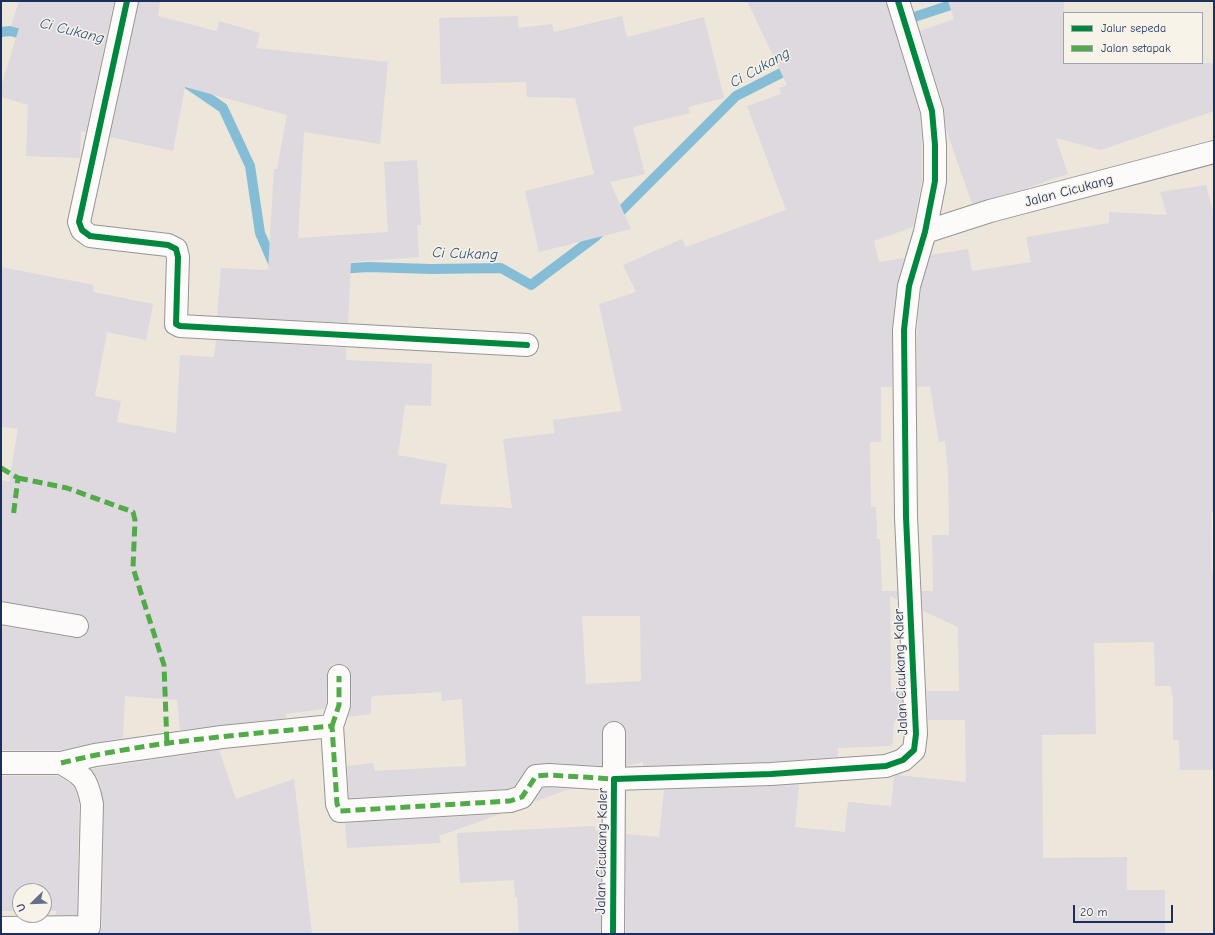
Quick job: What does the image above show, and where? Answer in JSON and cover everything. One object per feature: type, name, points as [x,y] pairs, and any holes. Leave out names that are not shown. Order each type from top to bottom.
[{"type":"street","points":[[128,1],[79,222],[82,230],[90,236],[168,245],[176,249],[178,258],[175,322],[177,325],[528,345]]},
{"type":"street","name":"Jalan Cicukang Kaler","points":[[613,934],[614,779],[771,774],[886,766],[903,760],[914,750],[916,734],[906,517],[904,330],[909,286],[925,232],[935,181],[935,145],[932,111],[898,1]]},
{"type":"street","name":"Jalan Cicukang","points":[[925,232],[990,211],[1214,152]]},
{"type":"street","points":[[1,613],[77,626]]},
{"type":"street","points":[[339,676],[339,705],[332,726],[337,804],[340,811],[510,801],[522,797],[536,776],[549,775],[614,779],[614,733]]},
{"type":"street","points":[[1,763],[61,763],[95,755],[222,737],[332,726]]},
{"type":"street","points":[[1,928],[89,927],[92,804],[89,788],[80,773],[61,763]]},
{"type":"building","points":[[19,1],[114,1],[86,132],[81,131],[80,158],[26,156],[28,105],[1,97],[1,87],[19,28],[11,26]]},
{"type":"building","points":[[139,1],[160,1],[158,16],[217,31],[219,21],[260,33],[256,48],[388,62],[380,144],[304,132],[298,238],[388,232],[384,162],[417,160],[421,225],[417,225],[419,257],[351,262],[348,323],[217,316],[221,268],[268,270],[274,169],[277,169],[287,115],[185,87],[173,151],[110,137]]},
{"type":"building","points":[[747,1],[886,1],[920,113],[922,146],[922,180],[913,227],[874,241],[879,262],[904,258],[897,284],[892,329],[892,387],[881,387],[881,442],[870,442],[871,507],[876,507],[877,539],[880,539],[882,591],[897,591],[897,599],[890,596],[891,692],[902,691],[903,721],[894,721],[892,746],[838,748],[838,757],[770,762],[643,766],[643,762],[626,766],[625,727],[620,722],[614,721],[607,722],[603,727],[602,766],[550,763],[535,764],[526,769],[514,786],[508,789],[349,798],[347,766],[373,763],[375,771],[466,766],[462,699],[442,701],[441,692],[373,696],[371,698],[371,714],[348,717],[352,705],[350,670],[346,665],[339,664],[332,665],[328,670],[326,703],[324,709],[286,714],[286,718],[180,730],[177,700],[125,696],[123,738],[60,750],[1,750],[1,626],[82,638],[89,628],[89,621],[79,614],[1,601],[1,480],[9,482],[18,429],[1,427],[1,267],[94,285],[93,292],[153,304],[146,340],[107,332],[95,396],[121,401],[117,422],[176,433],[180,355],[214,357],[216,340],[346,348],[346,360],[432,364],[431,406],[405,405],[398,455],[447,464],[440,504],[512,508],[503,439],[555,433],[553,420],[622,411],[599,304],[636,292],[623,265],[682,239],[686,247],[786,210],[747,106],[781,94],[779,88],[787,85]],"holes":[[[582,616],[640,616],[641,681],[586,684]]]},
{"type":"building","points":[[948,1],[1064,1],[1063,64],[1214,63],[1214,111],[1101,150],[1056,138],[1068,174],[972,204],[946,129],[944,107],[920,31],[954,19]]},
{"type":"building","points":[[518,16],[518,28],[552,24],[554,32],[622,16],[627,37],[704,17],[724,98],[688,107],[690,113],[633,127],[645,174],[610,182],[631,229],[539,252],[525,191],[594,174],[575,98],[527,97],[526,82],[441,84],[439,18]]},
{"type":"building","points":[[1206,185],[1214,215],[1214,512],[1211,513],[1212,571],[1214,571],[1214,770],[1180,770],[1179,740],[1173,740],[1173,696],[1171,686],[1155,686],[1154,642],[1094,643],[1096,734],[1042,735],[1043,858],[1127,857],[1127,890],[1165,890],[1165,934],[626,934],[626,834],[659,837],[664,790],[799,785],[795,827],[845,832],[848,802],[891,806],[894,777],[897,775],[966,782],[965,720],[928,720],[927,691],[959,691],[958,627],[923,611],[922,591],[933,591],[932,535],[949,535],[948,472],[945,441],[939,442],[930,386],[917,387],[917,331],[921,288],[931,255],[968,249],[972,271],[1031,262],[1026,237],[1109,223],[1109,212],[1167,215],[1160,192]]},
{"type":"building","points":[[219,750],[236,799],[294,779],[312,934],[99,934],[102,927],[104,804],[100,784],[91,769]]},
{"type":"building","points":[[1,776],[58,776],[71,784],[75,789],[79,805],[77,915],[56,915],[56,911],[52,911],[52,883],[12,883],[12,911],[1,911]]},
{"type":"building","points":[[543,788],[549,788],[569,789],[534,802]]},
{"type":"building","points":[[500,814],[439,836],[441,843],[347,848],[345,823]]},
{"type":"building","points":[[595,826],[595,830],[601,831],[601,934],[519,934],[517,897],[515,897],[514,880],[460,883],[457,833]]},
{"type":"waterway","name":"Ci Cukang","points":[[902,21],[963,1]]},
{"type":"waterway","name":"Ci Cukang","points":[[1,32],[10,31],[30,36]]},
{"type":"waterway","name":"Ci Cukang","points":[[338,269],[368,267],[431,269],[501,268],[531,285],[595,237],[736,96],[793,67]]},
{"type":"waterway","name":"Ci Cukang","points":[[185,82],[223,108],[250,166],[260,233],[273,263],[276,265]]},
{"type":"marked path","points":[[1,468],[18,478],[13,518]]},
{"type":"marked path","points":[[18,478],[67,488],[133,512],[135,520],[133,568],[164,665],[167,744]]},
{"type":"marked path","points":[[332,726],[339,705],[339,676]]},
{"type":"marked path","points":[[61,763],[94,755],[162,744],[332,726],[337,804],[340,811],[510,801],[522,797],[536,776],[549,775],[614,779]]},
{"type":"cycle path","points":[[127,1],[79,222],[82,230],[90,236],[168,245],[176,249],[178,257],[176,324],[180,326],[527,345]]},
{"type":"cycle path","points":[[613,934],[614,779],[771,774],[886,766],[903,760],[914,750],[916,734],[906,517],[904,330],[909,286],[925,232],[935,181],[935,145],[932,111],[898,1]]}]
